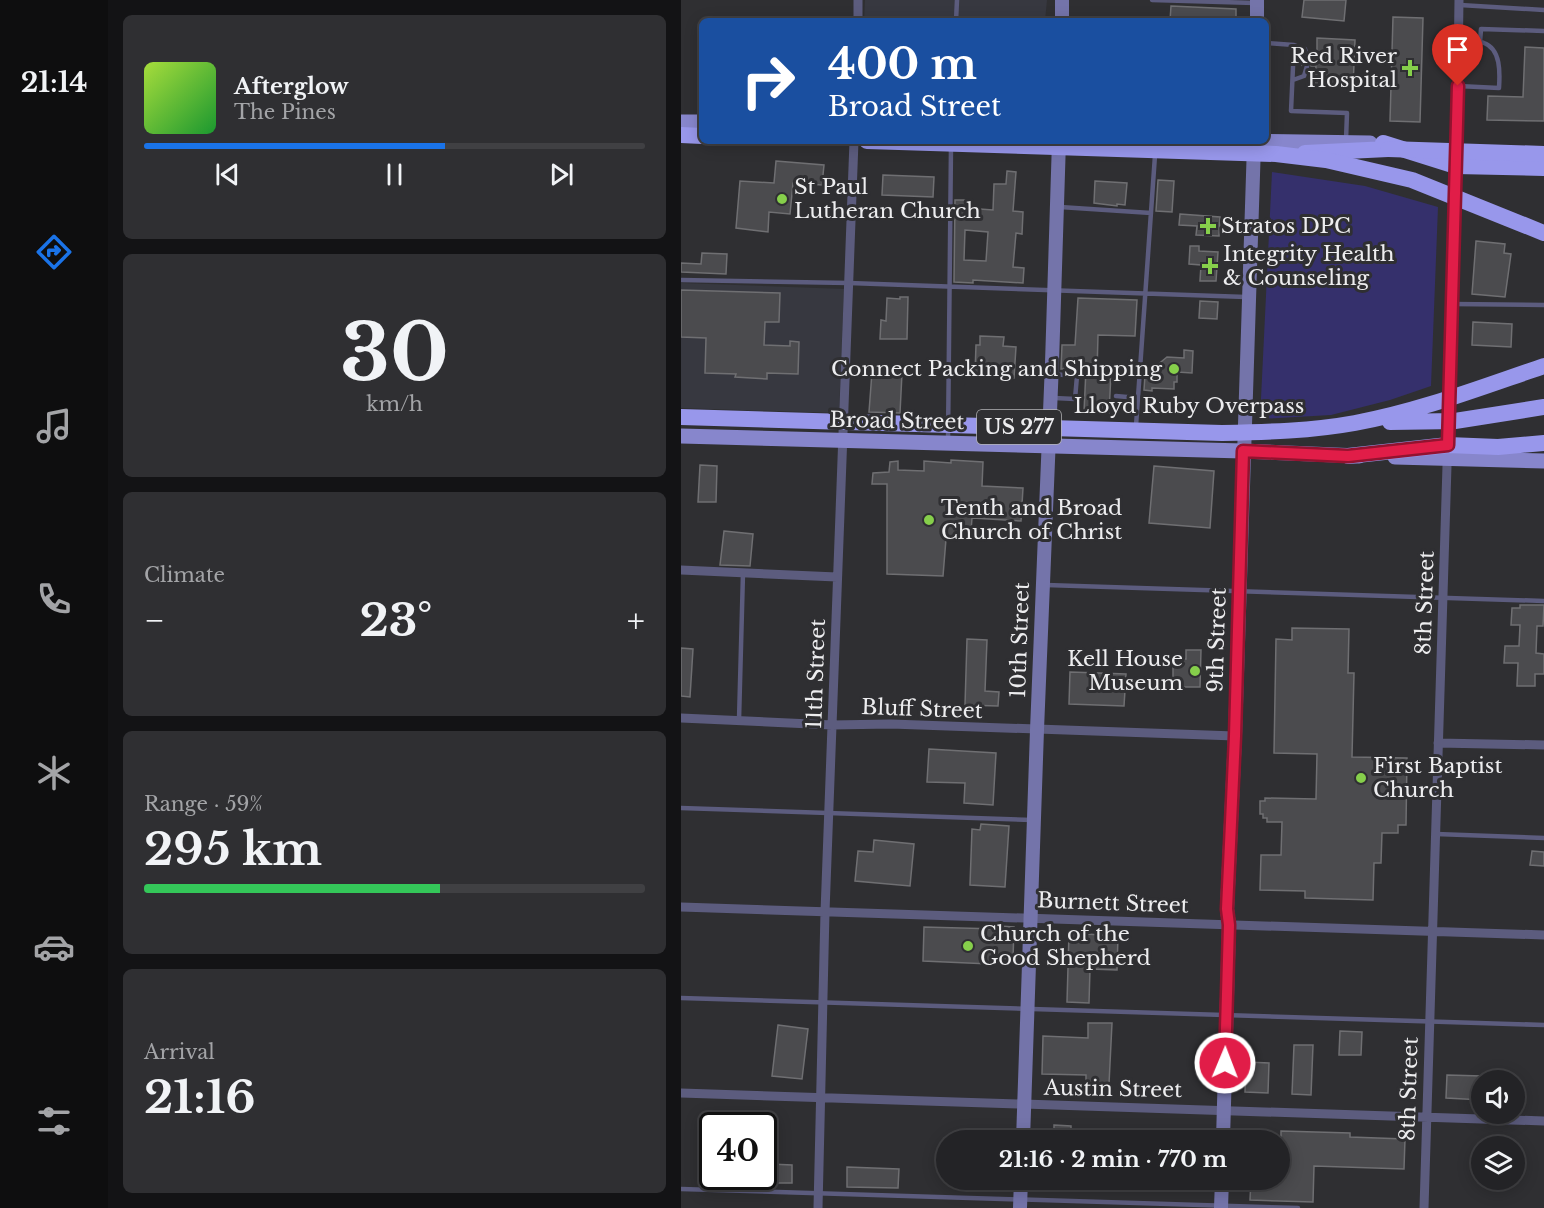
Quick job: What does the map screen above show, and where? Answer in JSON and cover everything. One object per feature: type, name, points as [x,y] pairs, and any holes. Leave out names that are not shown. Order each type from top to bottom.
[{"type":"highway","points":[[681,135],[699,136]]},
{"type":"highway","points":[[1383,143],[1456,166],[1544,168]]},
{"type":"highway","points":[[961,144],[1276,154],[1388,149],[1544,154]]},
{"type":"highway","points":[[1276,154],[1326,160],[1412,180],[1544,233]]},
{"type":"highway","name":"Lloyd Ruby Overpass","points":[[681,417],[1222,433],[1281,432],[1357,423],[1407,411],[1544,366]]},
{"type":"highway","points":[[1357,423],[1455,421],[1544,407]]},
{"type":"highway","points":[[1348,456],[1544,443]]},
{"type":"main road","points":[[681,122],[699,122]]},
{"type":"main road","points":[[1269,141],[1457,143],[1544,147]]},
{"type":"main road","name":"Broad Street","points":[[681,436],[1243,451],[1348,456]]},
{"type":"main road","points":[[1448,451],[1544,461]]},
{"type":"street","points":[[858,0],[858,18]]},
{"type":"street","points":[[1062,0],[1062,18]]},
{"type":"street","points":[[1257,1],[1257,18]]},
{"type":"street","name":"8th Street","points":[[1424,1208],[1457,143],[1459,3]]},
{"type":"street","name":"11th Street","points":[[818,1208],[825,912],[855,144]]},
{"type":"street","name":"10th Street","points":[[1023,1130],[1059,144]]},
{"type":"street","name":"9th Street","points":[[1223,1130],[1229,925],[1227,909],[1235,736],[1254,144]]},
{"type":"street","points":[[681,570],[837,577]]},
{"type":"street","name":"Bluff Street","points":[[681,718],[1235,736]]},
{"type":"street","points":[[1438,743],[1544,745]]},
{"type":"street","name":"Burnett Street","points":[[681,907],[1544,935]]},
{"type":"street","name":"Austin Street","points":[[681,1093],[1544,1121]]},
{"type":"street","points":[[1221,1207],[1222,1190]]},
{"type":"lane","points":[[956,18],[957,0]]},
{"type":"lane","points":[[1152,0],[1257,1]]},
{"type":"lane","points":[[1459,3],[1544,10]]},
{"type":"lane","points":[[1480,42],[1481,29],[1544,30]]},
{"type":"lane","points":[[1458,86],[1499,88],[1500,71],[1494,51],[1488,45],[1480,42],[1459,41]]},
{"type":"lane","points":[[1269,43],[1294,45],[1305,49],[1307,57]]},
{"type":"lane","points":[[1294,45],[1291,111],[1347,113],[1346,142]]},
{"type":"lane","points":[[1293,80],[1304,76],[1307,66]]},
{"type":"lane","points":[[948,443],[951,144]]},
{"type":"lane","points":[[1134,448],[1156,144]]},
{"type":"lane","points":[[1057,207],[1151,213]]},
{"type":"lane","points":[[681,280],[1249,298]]},
{"type":"lane","points":[[1452,303],[1544,305]]},
{"type":"lane","points":[[1051,398],[1075,399],[1077,375],[1052,374]]},
{"type":"lane","points":[[1116,396],[1138,398]]},
{"type":"lane","points":[[739,720],[743,573]]},
{"type":"lane","points":[[1043,585],[1544,601]]},
{"type":"lane","points":[[681,808],[1034,820]]},
{"type":"lane","points":[[1435,834],[1544,838]]},
{"type":"lane","points":[[681,998],[1544,1025]]},
{"type":"lane","points":[[681,1189],[819,1193],[1021,1204],[1298,1208]]},
{"type":"shaded area","points":[[865,0],[1047,0],[1045,18],[864,18]]},
{"type":"shaded area","points":[[1272,172],[1365,186],[1438,207],[1431,386],[1390,400],[1331,415],[1260,419]]},
{"type":"shaded area","points":[[681,283],[844,289],[839,413],[681,408]]},
{"type":"building","points":[[1304,0],[1346,0],[1344,21],[1302,17]]},
{"type":"building","points":[[1171,6],[1236,9],[1236,18],[1170,18]]},
{"type":"building","points":[[1393,17],[1423,18],[1420,122],[1390,121]]},
{"type":"building","points":[[1317,38],[1355,40],[1353,87],[1315,86],[1316,66],[1311,66],[1308,62],[1302,65],[1303,58],[1308,61],[1311,58],[1317,58]]},
{"type":"building","points":[[1525,47],[1544,48],[1544,121],[1487,120],[1488,96],[1523,97]]},
{"type":"building","points":[[776,161],[824,165],[822,185],[793,183],[790,214],[769,212],[768,232],[736,228],[740,181],[774,183]]},
{"type":"building","points":[[1007,171],[1016,172],[1013,211],[1023,212],[1022,234],[1016,233],[1013,267],[1024,268],[1023,283],[973,280],[973,283],[954,282],[955,200],[966,200],[966,208],[993,210],[994,184],[1006,184]],"holes":[[[965,230],[988,232],[986,261],[964,260]]]},
{"type":"building","points":[[883,175],[934,177],[933,197],[882,195]]},
{"type":"building","points":[[1158,180],[1174,181],[1172,212],[1156,211]]},
{"type":"building","points":[[1095,181],[1127,183],[1125,205],[1094,203]]},
{"type":"building","name":"Stratos DPC","points":[[1180,214],[1220,217],[1219,236],[1196,235],[1197,226],[1179,225]]},
{"type":"building","points":[[1476,241],[1505,244],[1504,253],[1511,254],[1505,297],[1472,294]]},
{"type":"building","name":"Integrity Health & Counseling","points":[[1190,246],[1199,246],[1199,251],[1218,252],[1216,281],[1200,281],[1201,265],[1189,264]]},
{"type":"building","points":[[702,253],[727,254],[726,274],[681,272],[681,263],[701,264]]},
{"type":"building","points":[[681,290],[780,293],[779,322],[765,322],[764,345],[790,346],[790,341],[799,342],[798,374],[767,373],[767,379],[735,377],[736,374],[705,373],[706,338],[681,337]]},
{"type":"building","points":[[900,297],[908,297],[907,339],[880,339],[881,320],[886,321],[887,298],[900,299]]},
{"type":"building","points":[[1078,298],[1137,300],[1135,336],[1098,335],[1097,373],[1111,373],[1109,413],[1084,412],[1086,369],[1061,369],[1062,345],[1075,345]]},
{"type":"building","points":[[1200,301],[1218,302],[1217,319],[1199,318]]},
{"type":"building","points":[[1473,322],[1512,324],[1511,347],[1472,345]]},
{"type":"building","points":[[980,336],[1004,337],[1003,346],[1016,347],[1014,378],[984,377],[985,373],[975,373],[976,345],[980,345]]},
{"type":"building","name":"Connect Packing and Shipping","points":[[1184,350],[1193,351],[1192,373],[1177,372],[1174,389],[1144,390],[1145,375],[1151,376],[1151,373],[1156,373],[1156,366],[1167,357],[1184,358]]},
{"type":"building","points":[[872,372],[902,373],[900,413],[869,412]]},
{"type":"building","name":"Tenth and Broad Church of Christ","points":[[951,460],[983,462],[982,486],[1023,488],[1021,521],[972,518],[971,531],[961,540],[946,539],[943,576],[887,574],[887,484],[872,484],[873,473],[889,472],[890,462],[898,461],[898,470],[924,471],[924,461],[951,463]]},
{"type":"building","points":[[700,465],[717,466],[716,502],[698,502]]},
{"type":"building","points":[[1154,466],[1214,471],[1210,528],[1149,523]]},
{"type":"building","points":[[724,531],[753,534],[750,566],[720,565]]},
{"type":"building","points":[[1520,605],[1544,605],[1543,626],[1537,626],[1536,653],[1544,654],[1544,674],[1535,674],[1535,686],[1517,686],[1518,663],[1504,663],[1505,646],[1519,646],[1520,625],[1511,625],[1512,608],[1520,608]]},
{"type":"building","name":"First Baptist Church","points":[[1292,628],[1349,629],[1348,673],[1354,673],[1352,757],[1407,758],[1406,825],[1398,825],[1398,833],[1382,833],[1381,863],[1374,863],[1373,900],[1305,898],[1305,891],[1260,890],[1261,855],[1281,855],[1282,822],[1267,822],[1267,818],[1263,818],[1263,814],[1260,814],[1260,801],[1265,801],[1265,798],[1316,799],[1317,754],[1274,753],[1276,639],[1292,640]]},
{"type":"building","points":[[967,639],[987,640],[985,691],[999,692],[998,706],[965,705]]},
{"type":"building","points":[[681,648],[693,649],[690,697],[681,696]]},
{"type":"building","points":[[1186,650],[1201,650],[1200,687],[1179,687],[1179,681],[1173,680],[1173,664],[1180,664],[1180,659],[1186,659]]},
{"type":"building","points":[[1070,672],[1126,674],[1124,706],[1069,704]]},
{"type":"building","points":[[929,749],[996,753],[993,805],[964,803],[965,783],[927,782]]},
{"type":"building","points":[[981,824],[1009,826],[1005,887],[970,885],[972,829],[980,830]]},
{"type":"building","points":[[874,840],[914,844],[910,886],[855,881],[858,851],[873,852]]},
{"type":"building","points":[[1532,851],[1544,852],[1544,866],[1530,865]]},
{"type":"building","name":"Church of the Good Shepherd","points":[[999,926],[1014,927],[1013,959],[991,958],[990,964],[923,961],[924,927],[998,929]]},
{"type":"building","points":[[1069,933],[1118,936],[1117,970],[1090,969],[1089,1003],[1067,1002]]},
{"type":"building","points":[[1088,1023],[1112,1023],[1109,1084],[1086,1083],[1086,1075],[1042,1074],[1043,1036],[1088,1038]]},
{"type":"building","points":[[778,1025],[808,1029],[802,1079],[772,1076]]},
{"type":"building","points":[[1340,1031],[1362,1032],[1361,1055],[1339,1055]]},
{"type":"building","points":[[1294,1045],[1313,1045],[1311,1095],[1292,1094]]},
{"type":"building","points":[[1246,1062],[1269,1063],[1268,1093],[1245,1092]]},
{"type":"building","points":[[1447,1075],[1471,1076],[1471,1099],[1446,1098]]},
{"type":"building","points":[[1054,1125],[1087,1130],[1048,1130],[1054,1129]]},
{"type":"building","points":[[1290,1131],[1350,1133],[1350,1137],[1405,1139],[1404,1169],[1314,1166],[1313,1202],[1250,1200],[1250,1190],[1290,1190]]},
{"type":"building","points":[[777,1164],[792,1165],[792,1183],[777,1183]]},
{"type":"building","points":[[847,1167],[899,1169],[898,1188],[847,1187]]},
{"type":"place","name":"Red River Hospital","points":[[1410,68]]},
{"type":"place","name":"St Paul Lutheran Church","points":[[782,199]]},
{"type":"place","name":"Stratos DPC","points":[[1208,226]]},
{"type":"place","name":"Integrity Health & Counseling","points":[[1210,266]]},
{"type":"place","name":"Connect Packing and Shipping","points":[[1174,369]]},
{"type":"place","name":"Tenth and Broad Church of Christ","points":[[929,520]]},
{"type":"place","name":"Kell House Museum","points":[[1195,671]]},
{"type":"place","name":"First Baptist Church","points":[[1361,778]]},
{"type":"place","name":"Church of the Good Shepherd","points":[[968,946]]},
{"type":"route","points":[[1225,1063],[1229,925],[1227,909],[1235,736],[1243,451],[1348,456],[1448,445],[1458,86]]}]
